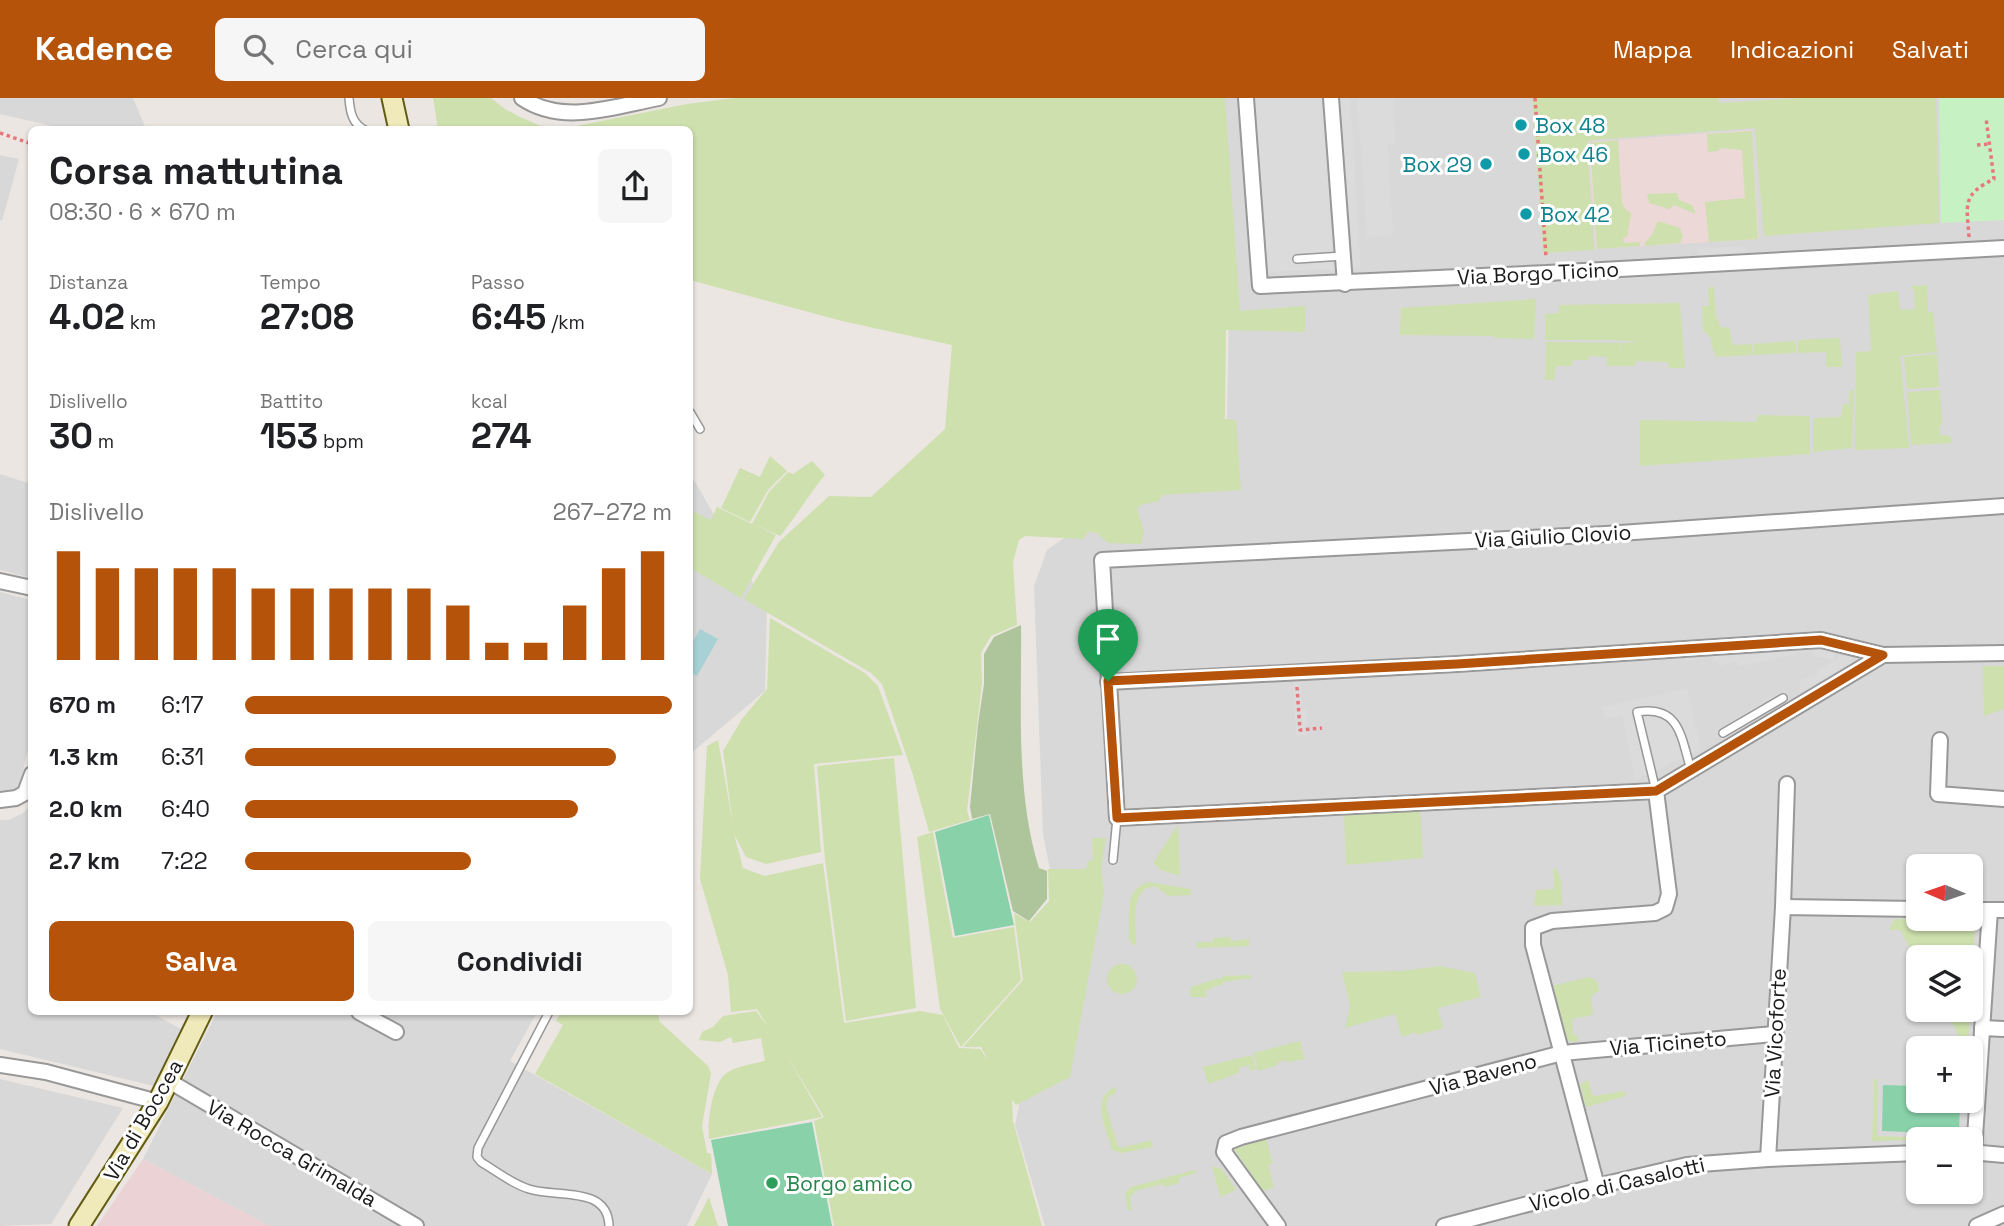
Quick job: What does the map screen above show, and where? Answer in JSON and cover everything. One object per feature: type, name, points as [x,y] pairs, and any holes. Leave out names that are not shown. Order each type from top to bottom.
[{"type":"main road","points":[[392,98],[395,126]]},
{"type":"main road","name":"Via di Boccea","points":[[79,1226],[158,1102],[201,1015]]},
{"type":"street","points":[[522,98],[541,109],[563,113],[659,98]]},
{"type":"street","name":"Via Borgo Ticino","points":[[1246,98],[1260,286],[1345,284],[2004,248]]},
{"type":"street","points":[[1331,98],[1345,284]]},
{"type":"street","name":"Via Giulio Clovio","points":[[1108,681],[1102,560],[1606,534],[2004,506]]},
{"type":"street","points":[[0,581],[28,587]]},
{"type":"street","points":[[1883,655],[1656,791],[1117,818],[1108,681],[1821,640],[1883,655],[2004,653]]},
{"type":"street","points":[[1940,740],[1938,794],[2004,799]]},
{"type":"street","name":"Via Vicoforte","points":[[1768,1159],[1783,907],[1787,784]]},
{"type":"street","points":[[0,800],[16,798],[25,793],[28,785]]},
{"type":"street","name":"Via Baveno","points":[[1278,1226],[1224,1152],[1226,1143],[1562,1054],[1533,945],[1533,928],[1552,921],[1655,913],[1665,908],[1669,894],[1656,791]]},
{"type":"street","points":[[1783,907],[1906,909]]},
{"type":"street","points":[[1983,972],[1997,910]]},
{"type":"street","points":[[365,1015],[396,1032]]},
{"type":"street","points":[[1974,1127],[1981,1022]]},
{"type":"street","points":[[1982,1028],[2004,1029]]},
{"type":"street","name":"Via Ticineto","points":[[1562,1054],[1774,1034]]},
{"type":"street","points":[[1562,1054],[1597,1186]]},
{"type":"street","points":[[0,1065],[46,1072],[158,1102]]},
{"type":"street","name":"Via Rocca Grimalda","points":[[169,1081],[416,1226]]},
{"type":"street","name":"Vicolo di Casalotti","points":[[1444,1226],[1687,1165],[1906,1153]]},
{"type":"street","points":[[1983,1153],[2004,1154]]},
{"type":"street","points":[[1977,1226],[2004,1214]]},
{"type":"lane","points":[[349,98],[352,119],[358,126]]},
{"type":"lane","points":[[1297,259],[1343,256]]},
{"type":"lane","points":[[693,417],[700,429]]},
{"type":"lane","points":[[1723,733],[1783,698]]},
{"type":"lane","points":[[1656,791],[1637,712],[1662,711],[1670,716],[1677,727],[1691,770]]},
{"type":"lane","points":[[1748,718],[1757,730]]},
{"type":"lane","points":[[1113,860],[1117,818]]},
{"type":"lane","points":[[547,1015],[478,1148],[477,1157],[526,1189],[592,1198],[603,1206],[609,1226]]},
{"type":"path","points":[[1535,98],[1547,273]]},
{"type":"path","points":[[1970,250],[1966,209],[1968,199],[1976,190],[1994,179],[1986,118]]},
{"type":"path","points":[[0,133],[28,143]]},
{"type":"path","points":[[1978,145],[1989,144]]},
{"type":"path","points":[[1309,671],[1311,681],[1296,682],[1300,730],[1322,728]]},
{"type":"shaded area","points":[[0,98],[133,98],[145,126],[52,126],[0,114]]},
{"type":"shaded area","points":[[1197,98],[2004,98],[2004,1226],[1045,1226],[1015,1125],[1037,1016],[1066,947],[1043,835],[1034,586],[1047,550],[1127,494],[1226,465],[1229,304]]},
{"type":"shaded area","points":[[1253,98],[1350,98],[1361,268],[1262,272]]},
{"type":"shaded area","points":[[1357,98],[1393,98],[1395,143],[1388,144],[1393,235],[1367,237]]},
{"type":"shaded area","points":[[1752,130],[1759,239],[1596,249],[1588,142]]},
{"type":"shaded area","points":[[0,155],[19,159],[2,221],[0,220]]},
{"type":"shaded area","points":[[1744,246],[1749,256],[1702,259],[1696,249]]},
{"type":"shaded area","points":[[0,474],[28,483],[28,577],[0,570]]},
{"type":"shaded area","points":[[693,478],[767,607],[765,691],[693,751]]},
{"type":"shaded area","points":[[0,592],[28,599],[28,749],[19,788],[0,791]]},
{"type":"shaded area","points":[[1810,644],[1836,647],[1833,660],[1814,656],[1812,650],[1739,667],[1737,661],[1720,666],[1719,661],[1713,662],[1711,655],[1685,662],[1683,653]]},
{"type":"shaded area","points":[[1849,651],[1851,663],[1800,693],[1800,680],[1818,675],[1817,671]]},
{"type":"shaded area","points":[[1293,677],[1300,677],[1302,710],[1307,710],[1308,735],[1296,735]]},
{"type":"shaded area","points":[[1687,688],[1701,750],[1635,780],[1622,716],[1604,718],[1602,707]]},
{"type":"shaded area","points":[[1772,695],[1780,706],[1723,740],[1717,731]]},
{"type":"shaded area","points":[[28,807],[28,1015],[155,1015],[181,1029],[154,1086],[0,1049],[0,820],[9,820],[25,812]]},
{"type":"shaded area","points":[[215,1015],[535,1015],[510,1061],[712,1174],[687,1226],[270,1226],[143,1159]]},
{"type":"shaded area","points":[[0,1079],[123,1108],[51,1224],[0,1226]]},
{"type":"shaded area","points":[[143,1159],[270,1226],[97,1226]]},
{"type":"green space","points":[[433,98],[491,98],[505,109],[541,126],[438,126]]},
{"type":"green space","points":[[734,98],[1225,98],[1240,311],[1305,306],[1305,332],[1226,330],[1225,419],[1236,420],[1241,490],[1162,495],[1159,501],[1141,505],[1137,509],[1144,532],[1141,544],[1108,543],[1097,533],[1088,532],[1083,539],[1025,536],[1019,540],[1013,562],[1017,625],[991,636],[981,653],[982,683],[967,811],[970,820],[929,832],[882,684],[871,673],[744,599],[779,542],[829,496],[871,497],[945,429],[952,345],[842,321],[693,281],[693,126],[576,126],[687,104]]},
{"type":"green space","points":[[1532,98],[1718,98],[1719,103],[1800,98],[1936,98],[1939,223],[1764,236],[1755,128],[1592,140],[1587,142],[1594,250],[1543,253]]},
{"type":"green space","points":[[1939,98],[2004,98],[2004,220],[1941,223]]},
{"type":"green space","points":[[1752,131],[1758,239],[1709,242],[1705,202],[1745,198],[1742,150],[1720,148],[1719,151],[1708,152],[1707,134]]},
{"type":"green space","points":[[1618,140],[1622,203],[1631,213],[1627,237],[1623,238],[1624,243],[1640,242],[1640,246],[1597,249],[1590,143]]},
{"type":"green space","points":[[1677,193],[1679,200],[1692,205],[1696,214],[1674,205],[1669,209],[1649,203],[1647,194]]},
{"type":"green space","points":[[1658,221],[1680,228],[1683,237],[1680,243],[1645,246]]},
{"type":"green space","points":[[1927,285],[1928,312],[1933,312],[1937,352],[1900,356],[1909,448],[1855,450],[1856,352],[1871,351],[1868,295],[1898,291],[1900,310],[1915,309],[1912,286]]},
{"type":"green space","points":[[1714,287],[1716,316],[1721,327],[1729,328],[1733,345],[1752,344],[1753,355],[1716,357],[1711,338],[1703,331],[1702,306],[1709,306],[1708,288]]},
{"type":"green space","points":[[1536,299],[1534,339],[1400,335],[1401,308]]},
{"type":"green space","points":[[1680,303],[1685,368],[1669,368],[1668,362],[1636,361],[1635,366],[1607,366],[1607,357],[1589,356],[1588,360],[1573,360],[1572,366],[1556,366],[1554,380],[1545,380],[1546,342],[1620,343],[1620,358],[1621,343],[1641,342],[1545,340],[1545,314],[1559,313],[1559,305]]},
{"type":"green space","points":[[1840,338],[1842,367],[1826,367],[1826,352],[1798,353],[1798,340]]},
{"type":"green space","points":[[1795,341],[1795,353],[1754,355],[1753,344]]},
{"type":"green space","points":[[1937,354],[1939,387],[1907,389],[1904,357]]},
{"type":"green space","points":[[1850,390],[1854,390],[1852,448],[1813,452],[1813,418],[1841,417],[1843,404],[1849,404]]},
{"type":"green space","points":[[1940,390],[1940,435],[1951,436],[1952,443],[1911,445],[1907,392]]},
{"type":"green space","points":[[1758,415],[1810,416],[1810,454],[1640,466],[1640,420],[1756,422]]},
{"type":"green space","points":[[770,456],[787,471],[768,490],[750,522],[721,508],[740,468],[760,477]]},
{"type":"green space","points":[[812,461],[825,475],[780,536],[752,523],[769,492],[788,472],[793,474]]},
{"type":"green space","points":[[717,507],[776,535],[741,598],[693,570],[693,511],[711,520]]},
{"type":"green space","points":[[770,618],[865,673],[878,686],[903,755],[814,764],[821,852],[766,864],[746,857],[734,834],[743,868],[765,876],[823,863],[844,1023],[920,1011],[943,1015],[959,1048],[980,1049],[988,1060],[981,1047],[963,1047],[1023,980],[1014,913],[1030,922],[1049,901],[1048,869],[1086,869],[1088,862],[1093,859],[1092,838],[1106,838],[1101,869],[1104,893],[1070,1077],[1016,1105],[1012,1100],[1013,1121],[1042,1226],[834,1226],[814,1121],[824,1117],[786,1054],[822,1117],[709,1139],[714,1093],[723,1077],[736,1068],[765,1061],[761,1038],[733,1043],[731,1037],[720,1042],[699,1040],[702,1032],[713,1027],[723,1016],[756,1011],[768,1027],[757,1009],[731,1012],[728,975],[700,879],[707,746],[718,740],[733,825],[723,751],[742,719],[767,689]]},
{"type":"green space","points":[[1021,625],[1021,748],[1026,809],[1039,868],[1047,871],[1047,899],[1029,921],[1013,911],[990,814],[972,819],[970,807],[984,684],[984,654],[994,637]]},
{"type":"green space","points":[[1983,666],[2004,666],[2004,709],[1984,716]]},
{"type":"green space","points":[[894,758],[916,1008],[846,1021],[825,859],[817,766]]},
{"type":"green space","points":[[1420,809],[1423,858],[1346,865],[1344,813]]},
{"type":"green space","points":[[989,815],[1014,925],[955,936],[935,832]]},
{"type":"green space","points":[[1178,825],[1180,876],[1161,870],[1153,863]]},
{"type":"green space","points":[[933,832],[953,938],[1014,927],[1021,980],[961,1047],[940,1009],[917,837]]},
{"type":"green space","points":[[1553,868],[1561,878],[1562,905],[1534,906],[1536,890],[1554,889]]},
{"type":"green space","points":[[1148,882],[1191,889],[1191,895],[1168,896],[1157,887],[1142,892],[1136,908],[1136,944],[1133,945],[1129,936],[1131,899],[1136,889]]},
{"type":"green space","points":[[1894,919],[1906,919],[1906,931],[1975,931],[1974,945],[1908,945],[1901,931],[1889,929]]},
{"type":"green space","points":[[1230,937],[1231,941],[1249,939],[1249,946],[1197,948],[1197,942],[1213,942],[1213,938]]},
{"type":"green space","points":[[1122,964],[1132,969],[1137,979],[1132,989],[1122,994],[1112,989],[1107,979],[1112,969]]},
{"type":"green space","points":[[1440,966],[1475,973],[1481,997],[1438,1008],[1443,1028],[1402,1037],[1395,1014],[1345,1028],[1350,1006],[1342,972],[1401,971]]},
{"type":"green space","points":[[1251,975],[1251,978],[1223,982],[1210,990],[1206,989],[1206,997],[1190,997],[1191,987],[1219,978],[1220,980],[1224,976]]},
{"type":"green space","points":[[1589,977],[1597,981],[1599,991],[1593,994],[1591,999],[1593,1015],[1572,1019],[1573,1035],[1577,1035],[1578,1041],[1571,1042],[1567,1039],[1552,986]]},
{"type":"green space","points":[[559,1015],[658,1015],[660,1022],[708,1066],[711,1073],[702,1126],[707,1153],[711,1154],[712,1174],[535,1074],[563,1025],[556,1021]]},
{"type":"green space","points":[[1952,1022],[1969,1022],[1969,1036],[1959,1036]]},
{"type":"green space","points":[[1300,1041],[1302,1048],[1293,1051],[1302,1049],[1305,1059],[1278,1062],[1277,1065],[1258,1071],[1258,1060],[1255,1060],[1254,1053]]},
{"type":"green space","points":[[1252,1055],[1256,1069],[1250,1071],[1249,1065],[1239,1068],[1239,1073],[1208,1084],[1203,1067]]},
{"type":"green space","points":[[1874,1079],[1878,1079],[1877,1136],[1906,1137],[1906,1140],[1872,1141]]},
{"type":"green space","points":[[1588,1080],[1595,1096],[1624,1091],[1626,1096],[1586,1107],[1580,1084]]},
{"type":"green space","points":[[1883,1085],[1906,1086],[1906,1113],[1960,1113],[1959,1127],[1906,1127],[1906,1132],[1882,1131]]},
{"type":"green space","points":[[1115,1087],[1116,1093],[1108,1097],[1106,1106],[1118,1146],[1121,1148],[1151,1140],[1153,1147],[1122,1153],[1112,1150],[1101,1106],[1107,1092]]},
{"type":"green space","name":"Borgo amico","points":[[812,1122],[832,1226],[728,1226],[711,1140]]},
{"type":"green space","points":[[1266,1139],[1273,1163],[1268,1165],[1274,1187],[1263,1191],[1234,1149]]},
{"type":"green space","points":[[1212,1166],[1222,1169],[1236,1190],[1220,1197]]},
{"type":"green space","points":[[1195,1170],[1196,1173],[1179,1178],[1179,1183],[1135,1191],[1130,1198],[1132,1210],[1128,1210],[1125,1193],[1131,1187]]},
{"type":"green space","points":[[709,1197],[718,1226],[694,1226]]},
{"type":"water","points":[[700,629],[718,639],[697,676],[693,674],[693,642]]},
{"type":"place","name":"Box 48","points":[[1521,125]]},
{"type":"place","name":"Box 46","points":[[1524,154]]},
{"type":"place","name":"Box 29","points":[[1486,164]]},
{"type":"place","name":"Box 42","points":[[1526,214]]},
{"type":"place","name":"Borgo amico","points":[[772,1183]]},
{"type":"route","points":[[1821,640],[1883,655],[1656,791],[1117,818],[1108,681],[1457,664],[1821,640]]}]
